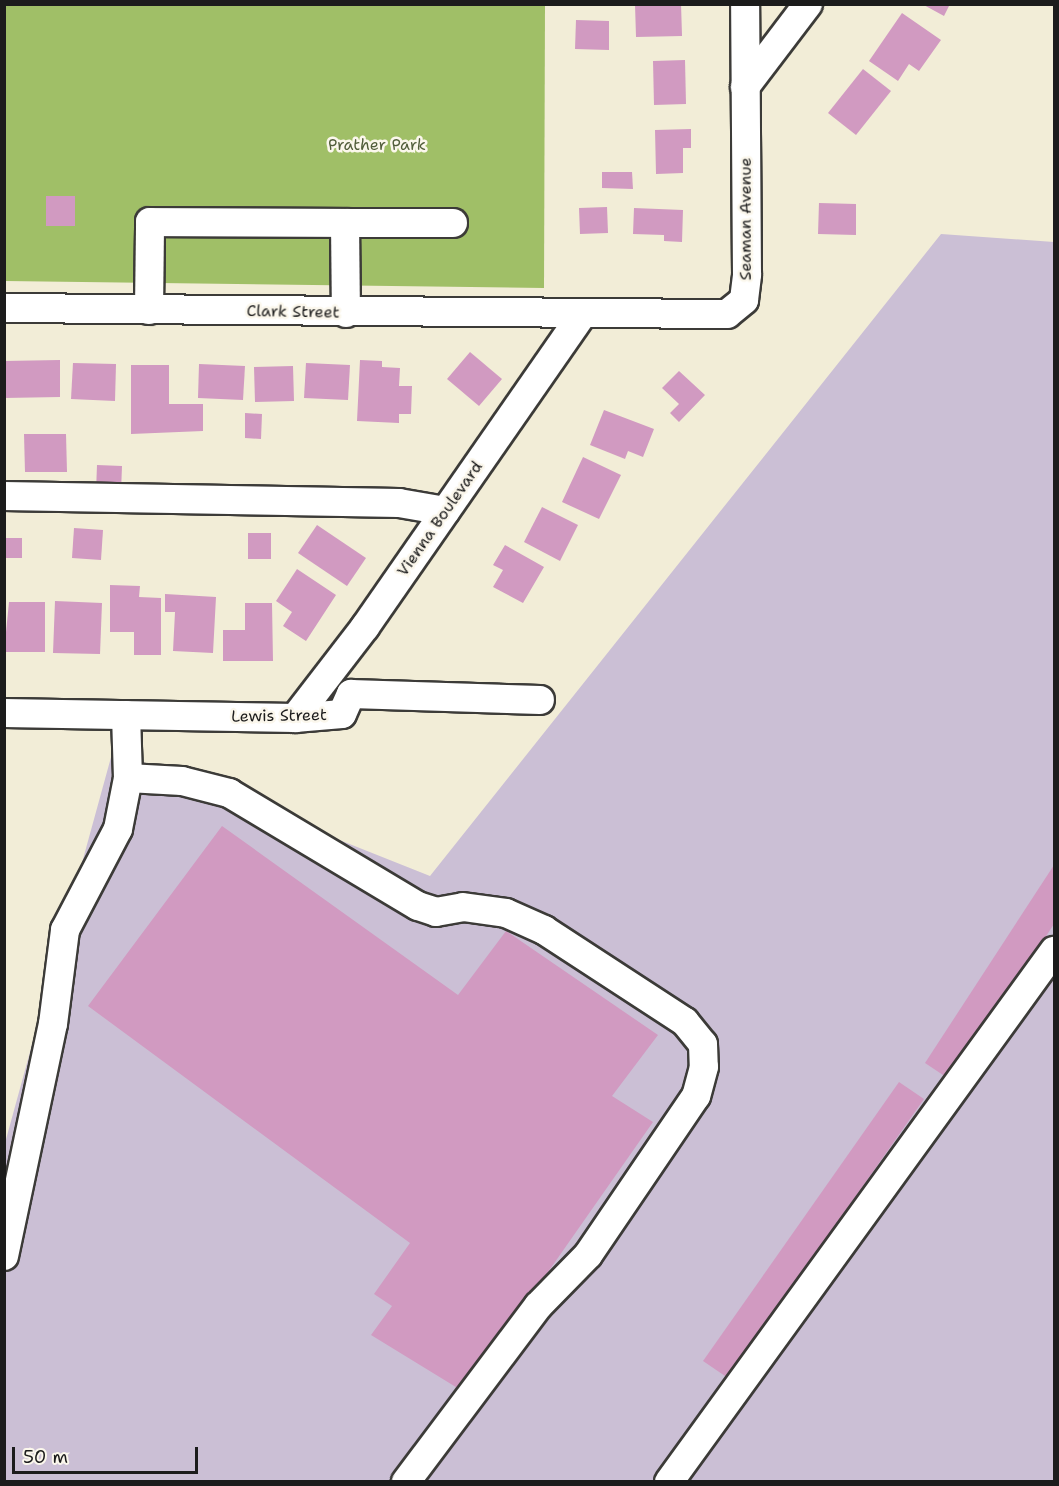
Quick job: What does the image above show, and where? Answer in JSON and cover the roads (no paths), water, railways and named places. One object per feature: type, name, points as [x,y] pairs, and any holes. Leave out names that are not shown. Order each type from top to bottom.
[{"type":"street","name":"Seaman Avenue","points":[[580,316],[712,316],[737,309],[744,300],[745,4]]},
{"type":"street","points":[[745,87],[808,4]]},
{"type":"street","points":[[149,310],[150,222],[453,223]]},
{"type":"street","points":[[345,223],[346,313]]},
{"type":"street","name":"Clark Street","points":[[4,308],[580,316]]},
{"type":"street","name":"Vienna Boulevard","points":[[295,718],[365,627],[580,316]]},
{"type":"street","points":[[4,496],[399,503],[445,511]]},
{"type":"street","name":"Lewis Street","points":[[4,713],[295,718],[342,714],[351,694],[540,700]]},
{"type":"street","points":[[4,1256],[53,1024],[65,930],[118,829],[128,778],[126,716]]},
{"type":"street","points":[[128,778],[182,781],[229,793],[418,906],[436,912],[463,907],[506,913],[544,930],[685,1022],[703,1044],[704,1067],[696,1096],[588,1255],[538,1306],[406,1482]]},
{"type":"street","points":[[669,1482],[1054,951]]},
{"type":"park label","name":"Prather Park","points":[[377,145]]}]
